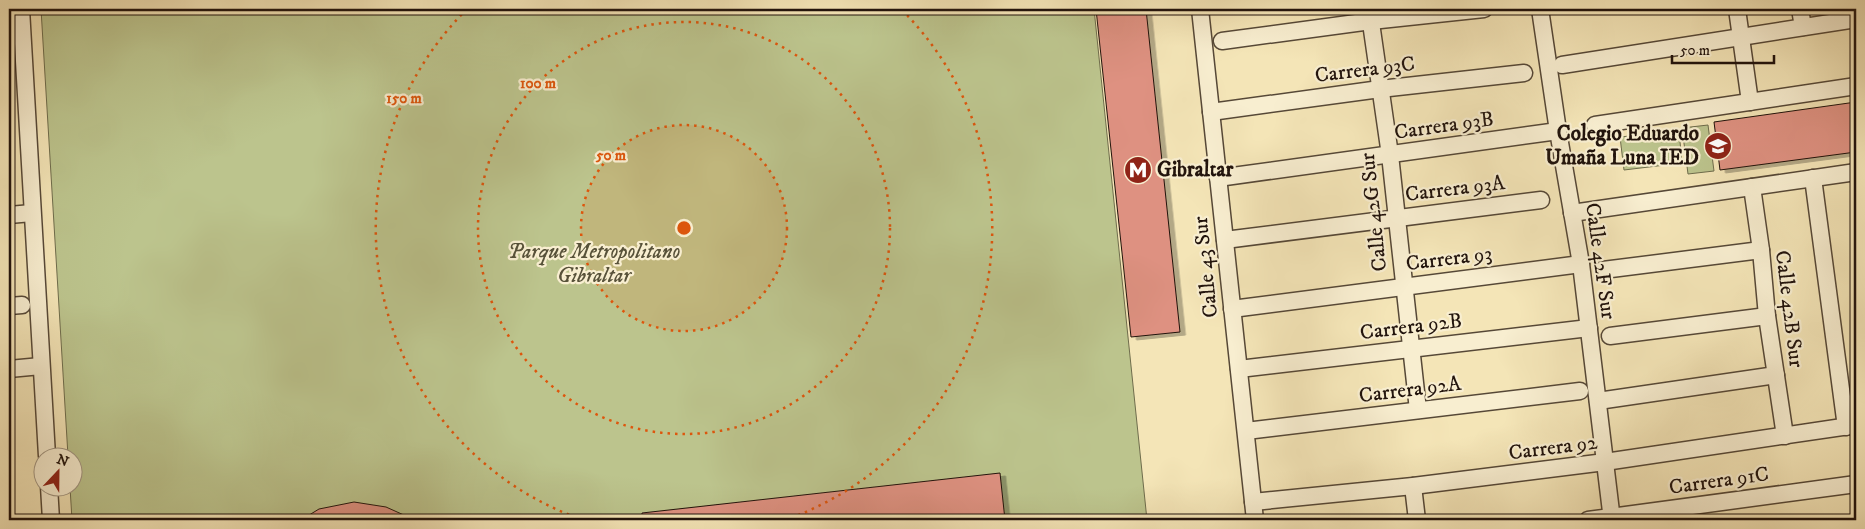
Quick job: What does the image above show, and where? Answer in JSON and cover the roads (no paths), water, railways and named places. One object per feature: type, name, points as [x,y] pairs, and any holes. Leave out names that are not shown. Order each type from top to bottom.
[{"type":"street","points":[[20,9],[46,446]]},
{"type":"street","name":"Calle 43 Sur","points":[[1200,9],[1255,520]]},
{"type":"street","points":[[1222,42],[1370,15],[1484,9]]},
{"type":"street","name":"Calle 42F Sur","points":[[1540,9],[1558,131],[1581,264],[1612,519]]},
{"type":"street","points":[[1736,9],[1750,102]]},
{"type":"street","points":[[1800,9],[1803,27]]},
{"type":"street","name":"Calle 42G Sur","points":[[1370,15],[1390,155],[1418,410]]},
{"type":"street","points":[[1562,65],[1856,19]]},
{"type":"street","name":"Carrera 93C","points":[[1212,112],[1380,89],[1524,73]]},
{"type":"street","points":[[1595,126],[1856,86]]},
{"type":"street","name":"Carrera 93B","points":[[1218,178],[1558,131]]},
{"type":"street","points":[[1572,213],[1856,172]]},
{"type":"street","points":[[1814,178],[1851,426]]},
{"type":"street","name":"Calle 42B Sur","points":[[1752,187],[1761,250],[1767,316],[1785,436]]},
{"type":"street","name":"Carrera 93A","points":[[1225,240],[1541,200]]},
{"type":"street","points":[[9,215],[32,213]]},
{"type":"street","points":[[1603,270],[1761,250]]},
{"type":"street","name":"Carrera 93","points":[[1232,309],[1581,264]]},
{"type":"street","points":[[1610,336],[1767,316]]},
{"type":"street","name":"Carrera 92B","points":[[1239,369],[1589,328]]},
{"type":"street","points":[[9,368],[41,366]]},
{"type":"street","points":[[1598,401],[1776,375]]},
{"type":"street","name":"Carrera 92A","points":[[1246,431],[1580,390]]},
{"type":"street","name":"Carrera 92","points":[[1253,502],[1413,486],[1605,462],[1851,426]]},
{"type":"street","name":"Carrera 91C","points":[[1588,520],[1612,519],[1856,484]]},
{"type":"street","points":[[1413,486],[1417,520]]},
{"type":"street","points":[[49,496],[51,520]]},
{"type":"place","name":"Colegio Eduardo Umaña Luna IED","points":[[1718,146]]},
{"type":"place","name":"Gibraltar","points":[[1138,170]]},
{"type":"park label","name":"Parque Metropolitano Gibraltar","points":[[594,264]]}]
